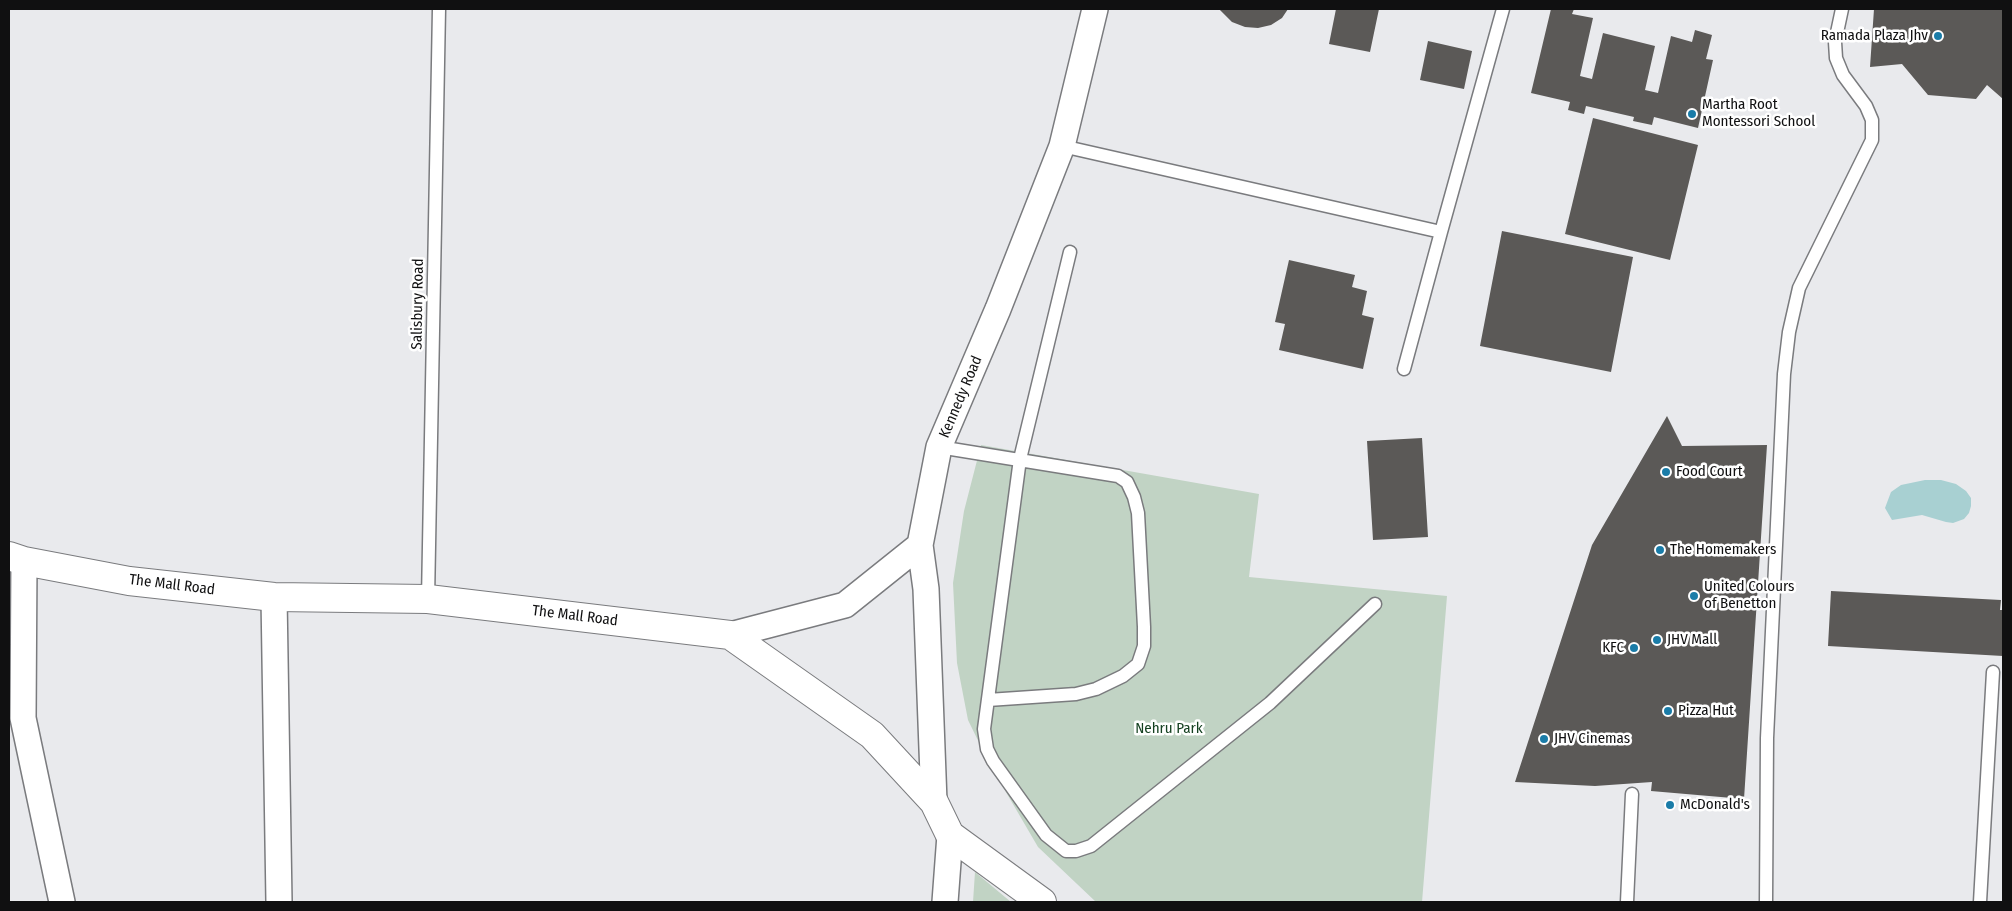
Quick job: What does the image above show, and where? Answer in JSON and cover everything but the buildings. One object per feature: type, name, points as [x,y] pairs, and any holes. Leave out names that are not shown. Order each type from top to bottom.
[{"type":"street","name":"Kennedy Road","points":[[934,802],[926,589],[920,545],[939,447],[998,309],[1062,146],[1095,9]]},
{"type":"street","points":[[730,635],[845,606],[920,545]]},
{"type":"street","name":"The Mall Road","points":[[16,558],[129,581],[274,597],[428,599],[730,635],[872,734],[934,802],[950,835],[1042,902]]},
{"type":"street","points":[[16,558],[23,718],[62,902]]},
{"type":"street","points":[[274,597],[279,902]]},
{"type":"street","points":[[945,902],[950,835]]},
{"type":"lane","name":"Salisbury Road","points":[[428,599],[439,9]]},
{"type":"lane","points":[[1404,369],[1503,9]]},
{"type":"lane","points":[[1766,902],[1767,738],[1784,374],[1789,332],[1798,288],[1872,140],[1872,120],[1866,106],[1843,74],[1836,58],[1835,42],[1842,9]]},
{"type":"lane","points":[[1062,146],[1441,232]]},
{"type":"lane","points":[[1070,252],[1020,459],[984,734],[987,749],[993,760],[1046,835],[1066,851],[1076,851],[1091,846],[1270,703],[1375,604]]},
{"type":"lane","points":[[939,447],[1118,476],[1127,482],[1134,497],[1138,513],[1144,646],[1138,664],[1123,676],[1096,689],[1076,694],[988,700]]},
{"type":"lane","points":[[1980,902],[1993,672]]},
{"type":"lane","points":[[1627,902],[1632,794]]},
{"type":"green space","name":"Nehru Park","points":[[981,445],[1259,494],[1249,577],[1447,596],[1422,902],[1096,902],[1038,847],[989,763],[968,720],[957,663],[953,583],[964,511]]},
{"type":"green space","points":[[975,872],[1011,902],[973,902]]},
{"type":"water","points":[[1925,480],[1941,480],[1956,484],[1966,491],[1971,498],[1971,506],[1969,513],[1964,519],[1953,523],[1922,515],[1892,520],[1885,508],[1891,492],[1901,485]]},
{"type":"place","name":"Ramada Plaza Jhv","points":[[1938,36]]},
{"type":"place","name":"Martha Root Montessori School","points":[[1692,114]]},
{"type":"place","name":"Food Court","points":[[1666,472]]},
{"type":"place","name":"The Homemakers","points":[[1660,550]]},
{"type":"place","name":"United Colours of Benetton","points":[[1694,596]]},
{"type":"place","name":"JHV Mall","points":[[1657,640]]},
{"type":"place","name":"KFC","points":[[1634,648]]},
{"type":"place","name":"Pizza Hut","points":[[1668,711]]},
{"type":"place","name":"JHV Cinemas","points":[[1544,739]]},
{"type":"place","name":"McDonald's","points":[[1670,805]]}]
